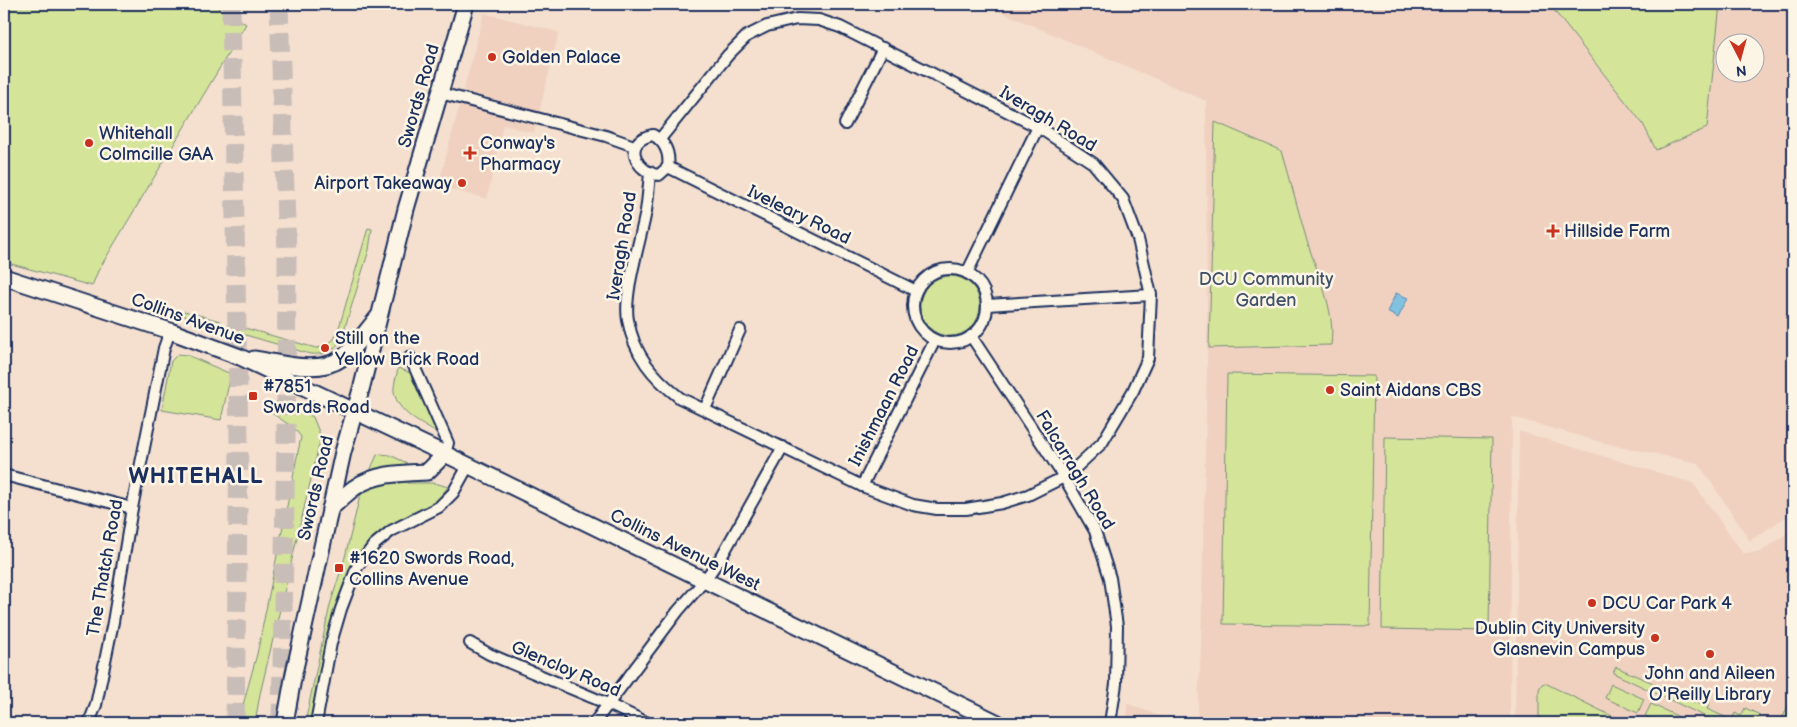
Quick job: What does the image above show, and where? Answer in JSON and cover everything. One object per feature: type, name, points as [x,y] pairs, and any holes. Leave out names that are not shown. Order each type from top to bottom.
[{"type":"main road","name":"Swords Road","points":[[285,723],[330,509],[406,209],[466,4]]},
{"type":"main road","name":"Collins Avenue","points":[[4,278],[170,331],[240,358],[355,410]]},
{"type":"main road","points":[[240,358],[305,366],[321,367],[332,364],[343,358],[380,316]]},
{"type":"main road","name":"Collins Avenue West","points":[[355,410],[998,723]]},
{"type":"main road","points":[[330,509],[355,487],[367,481],[396,474],[427,472],[445,454]]},
{"type":"street","name":"Iveragh Road","points":[[650,172],[646,209],[628,296],[627,318],[638,351],[656,378],[680,398],[862,486],[912,505],[937,509],[966,509],[1002,503],[1028,495],[1064,477],[1102,443],[1133,391],[1148,358],[1151,295],[1138,238],[1123,200],[1093,163],[1038,127],[840,27],[819,20],[797,18],[766,26],[748,36],[728,55],[660,140]]},
{"type":"street","points":[[845,124],[883,48]]},
{"type":"street","points":[[440,93],[606,136],[634,146],[637,141],[652,135],[665,146],[668,167]]},
{"type":"street","points":[[967,273],[1038,127]]},
{"type":"street","name":"Iveragh Road","points":[[634,146],[637,161],[650,172],[660,175],[668,167]]},
{"type":"street","name":"Iveleary Road","points":[[668,167],[916,291]]},
{"type":"street","points":[[916,291],[922,281],[932,273],[943,269],[955,269],[975,278],[982,286],[987,305],[986,317],[980,328],[972,336]]},
{"type":"street","name":"Inishmaan Road","points":[[916,291],[913,302],[914,314],[922,329],[935,340],[947,343],[960,342],[972,336]]},
{"type":"street","points":[[987,305],[1151,295]]},
{"type":"street","points":[[705,409],[740,330]]},
{"type":"street","name":"The Thatch Road","points":[[89,723],[96,705],[113,622],[132,508],[164,348],[170,331]]},
{"type":"street","name":"Falcarragh Road","points":[[972,336],[1064,477],[1095,531],[1110,578],[1117,626],[1116,684],[1110,723]]},
{"type":"street","name":"Inishmaan Road","points":[[862,486],[935,340]]},
{"type":"street","points":[[410,357],[448,443],[445,454]]},
{"type":"street","points":[[594,723],[723,554],[783,447]]},
{"type":"street","points":[[316,723],[331,643],[357,566],[374,545],[391,531],[439,507],[453,494],[468,466]]},
{"type":"street","points":[[4,475],[132,508]]},
{"type":"street","name":"Glencloy Road","points":[[470,643],[489,654],[608,704],[648,723]]},
{"type":"shaded area","name":"Hillside Farm","points":[[983,4],[1793,4],[1793,512],[1750,541],[1698,463],[1604,443],[1512,417],[1510,723],[1197,723],[1201,646],[1207,360],[1206,101]]},
{"type":"shaded area","points":[[484,13],[559,32],[534,133],[503,125],[487,199],[438,186]]},
{"type":"shaded area","name":"Dublin City University Glasnevin Campus","points":[[1519,431],[1693,483],[1743,553],[1761,552],[1793,529],[1793,723],[1515,723]]},
{"type":"shaded area","points":[[1127,703],[1176,723],[1127,723]]},
{"type":"green space","name":"Whitehall Colmcille GAA","points":[[4,4],[211,4],[246,24],[98,271],[92,286],[4,262]]},
{"type":"green space","points":[[1549,4],[1720,4],[1717,32],[1714,32],[1714,61],[1707,128],[1656,150],[1643,124]]},
{"type":"green space","name":"DCU Community Garden","points":[[1215,122],[1282,151],[1307,241],[1328,305],[1331,318],[1331,345],[1209,348]]},
{"type":"green space","points":[[368,228],[372,229],[369,250],[341,340],[332,350],[320,354],[310,354],[232,331],[234,325],[316,348],[328,344],[334,339],[338,331]]},
{"type":"green space","points":[[950,276],[966,281],[971,285],[975,290],[980,306],[975,322],[971,327],[966,331],[950,336],[934,331],[929,327],[925,322],[920,306],[925,290],[929,285],[934,281]]},
{"type":"green space","points":[[184,311],[220,321],[219,326],[182,315]]},
{"type":"green space","points":[[178,354],[187,355],[231,374],[221,420],[162,410],[171,361]]},
{"type":"green space","points":[[398,368],[411,373],[438,431],[437,433],[411,417],[400,406],[394,392]]},
{"type":"green space","points":[[1227,374],[1374,376],[1370,626],[1223,624]]},
{"type":"green space","points":[[277,401],[281,401],[313,417],[321,437],[260,694],[255,723],[238,723],[257,654],[301,437],[294,428],[273,414]]},
{"type":"green space","points":[[1385,437],[1492,439],[1489,631],[1382,629]]},
{"type":"green space","points":[[377,455],[390,455],[407,463],[406,467],[370,471]]},
{"type":"green space","points":[[406,478],[407,483],[435,483],[448,487],[433,504],[393,524],[380,533],[364,550],[351,571],[341,595],[326,648],[312,723],[305,723],[330,605],[340,573],[343,573],[345,566],[343,565],[360,496],[367,487]]},
{"type":"green space","points":[[1616,667],[1669,690],[1673,684],[1678,687],[1676,693],[1700,705],[1703,698],[1710,702],[1707,709],[1732,720],[1735,713],[1741,716],[1745,708],[1760,715],[1755,723],[1719,723],[1613,673]]},
{"type":"green space","points":[[1544,683],[1618,719],[1615,723],[1539,723],[1539,690]]},
{"type":"green space","points":[[1611,684],[1644,699],[1638,713],[1605,698]]},
{"type":"green space","points":[[1793,696],[1793,723],[1780,723]]},
{"type":"green space","points":[[1651,704],[1692,723],[1661,723],[1645,716]]},
{"type":"water","points":[[1396,293],[1408,298],[1398,318],[1387,312]]},
{"type":"tunnel","points":[[231,4],[239,442],[235,723]]},
{"type":"tunnel","points":[[279,4],[287,254],[281,722]]},
{"type":"place","name":"Golden Palace","points":[[492,57]]},
{"type":"place","name":"Whitehall Colmcille GAA","points":[[89,143]]},
{"type":"place","name":"Conway's Pharmacy","points":[[470,153]]},
{"type":"place","name":"Airport Takeaway","points":[[462,183]]},
{"type":"place","name":"Hillside Farm","points":[[1553,231]]},
{"type":"place","name":"Still on the Yellow Brick Road","points":[[325,348]]},
{"type":"place","name":"Saint Aidans CBS","points":[[1330,390]]},
{"type":"place","name":"#7851 Swords Road","points":[[253,396]]},
{"type":"place","name":"#1620 Swords Road, Collins Avenue","points":[[339,568]]},
{"type":"place","name":"DCU Car Park 4","points":[[1592,603]]},
{"type":"place","name":"Dublin City University Glasnevin Campus","points":[[1655,638]]},
{"type":"place","name":"John and Aileen O'Reilly Library","points":[[1710,654]]},
{"type":"district","name":"WHITEHALL","points":[[196,476]]}]
